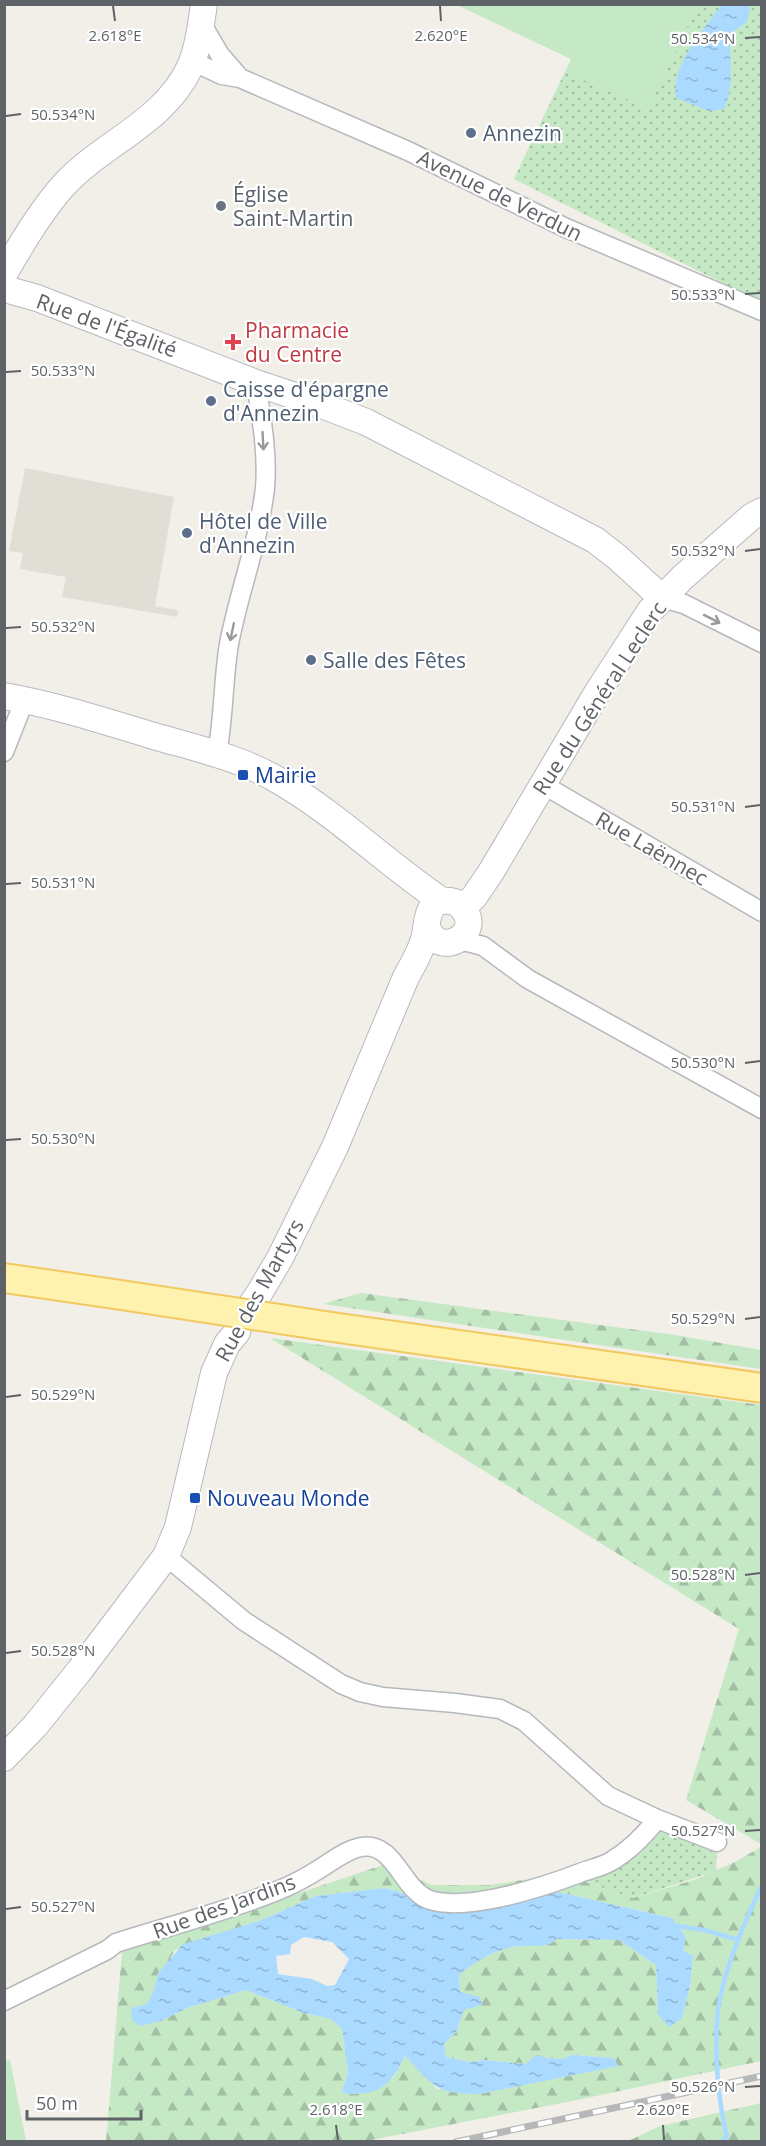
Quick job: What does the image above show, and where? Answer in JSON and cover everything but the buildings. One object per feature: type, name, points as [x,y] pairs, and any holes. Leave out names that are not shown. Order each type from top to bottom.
[{"type":"main road","points":[[4,1278],[762,1388]]},
{"type":"street","name":"Avenue de Verdun","points":[[240,78],[220,55],[206,31],[198,35],[222,75],[240,78],[408,151],[566,228],[762,311]]},
{"type":"street","points":[[5,285],[34,226],[63,186],[166,102],[182,82],[198,35]]},
{"type":"street","name":"Rue de l'Égalité","points":[[5,285],[366,422],[595,540],[617,556],[662,598]]},
{"type":"street","points":[[217,753],[229,646],[257,537],[265,485],[263,432],[256,382]]},
{"type":"street","name":"Rue du Général Leclerc","points":[[415,962],[447,923],[474,897],[491,872],[597,693],[650,611],[728,538],[751,518],[762,512]]},
{"type":"street","points":[[662,598],[684,604],[762,643]]},
{"type":"street","points":[[4,752],[15,697],[217,753],[251,765],[300,794],[410,879],[420,896],[468,942],[483,946],[528,979],[762,1109]]},
{"type":"street","name":"Rue Laënnec","points":[[542,784],[762,912]]},
{"type":"street","name":"Rue des Martyrs","points":[[4,1758],[35,1726],[80,1671],[166,1556],[178,1527],[214,1373],[227,1344],[237,1332],[239,1323],[260,1292],[293,1232],[335,1147],[402,987],[415,962]]},
{"type":"street","points":[[166,1556],[244,1620],[341,1684],[360,1692],[383,1697],[500,1709],[524,1721],[608,1796],[657,1819],[717,1842]]},
{"type":"street","name":"Rue des Jardins","points":[[4,2001],[107,1950],[116,1943],[278,1891],[320,1869],[345,1852],[363,1847],[380,1850],[396,1865],[413,1890],[429,1900],[453,1904],[543,1886],[610,1862],[642,1839],[657,1819]]},
{"type":"shaded area","points":[[25,468],[174,497],[155,606],[178,610],[177,617],[62,597],[66,577],[20,569],[23,553],[9,551]]},
{"type":"green space","points":[[457,5],[761,5],[761,302],[514,179],[571,59]]},
{"type":"green space","points":[[698,5],[761,5],[761,302],[514,179],[565,72],[648,108]]},
{"type":"green space","points":[[361,1293],[675,1335],[761,1350],[761,1369],[323,1304]]},
{"type":"green space","points":[[270,1338],[761,1405],[761,1844],[686,1800],[739,1629]]},
{"type":"green space","points":[[670,1824],[717,1842],[716,1871],[633,1898],[589,1883],[586,1871]]},
{"type":"green space","points":[[761,1847],[761,2061],[366,2141],[106,2142],[122,1952],[383,1865],[432,1885],[490,1885],[562,1874],[633,1898],[694,1880],[735,1862]],"holes":[[[384,1888],[425,1903],[544,1890],[672,1918],[686,1937],[683,1950],[693,1956],[690,1986],[682,2018],[658,2014],[656,1965],[619,1940],[557,1939],[542,1946],[512,1947],[484,1958],[459,1975],[460,1993],[480,1997],[464,2010],[457,2031],[444,2044],[446,2057],[469,2062],[485,2060],[525,2064],[546,2058],[563,2059],[572,2055],[614,2058],[617,2065],[479,2094],[437,2089],[405,2056],[393,2078],[342,2092],[348,2072],[342,2029],[331,2019],[304,2013],[246,1990],[187,2008],[161,2021],[131,2009],[147,2004],[154,1990],[158,1973],[167,1964],[175,1950],[259,1921],[316,1896]]]},
{"type":"green space","points":[[10,2060],[26,2141],[5,2141],[5,2061]]},
{"type":"green space","points":[[761,2103],[761,2141],[628,2141],[660,2126]]},
{"type":"water","points":[[722,4],[748,5],[750,8],[747,22],[730,34],[730,82],[724,109],[709,111],[676,98],[676,85],[683,60]]},
{"type":"water","points":[[384,1888],[425,1903],[544,1890],[672,1918],[686,1937],[683,1950],[693,1956],[690,1986],[682,2018],[669,2027],[658,2014],[656,1965],[619,1940],[557,1939],[547,1944],[518,1946],[498,1951],[478,1961],[459,1975],[460,1992],[480,1997],[482,2005],[464,2010],[457,2031],[444,2044],[446,2057],[469,2062],[485,2060],[525,2064],[537,2055],[563,2059],[572,2055],[614,2058],[618,2066],[479,2094],[464,2094],[436,2086],[405,2056],[390,2081],[380,2089],[350,2094],[342,2092],[348,2072],[342,2029],[331,2019],[304,2013],[246,1990],[187,2008],[161,2021],[140,2026],[132,2020],[131,2008],[147,2004],[154,1990],[158,1973],[183,1944],[259,1921],[316,1896]],"holes":[[[304,1937],[332,1942],[349,1959],[335,1985],[327,1986],[312,1979],[278,1974],[276,1956],[290,1954],[291,1945]]]},
{"type":"waterway","points":[[720,2142],[727,2137],[721,2109],[717,2065],[716,2035],[719,2005],[727,1970],[762,1885]]},
{"type":"waterway","points":[[678,1926],[704,1930],[739,1940]]},
{"type":"railway","points":[[456,2142],[762,2076]]},
{"type":"place","name":"Annezin","points":[[471,133]]},
{"type":"place","name":"Église Saint-Martin","points":[[221,206]]},
{"type":"place","name":"Pharmacie du Centre","points":[[233,342]]},
{"type":"place","name":"Caisse d'épargne d'Annezin","points":[[211,401]]},
{"type":"place","name":"Hôtel de Ville d'Annezin","points":[[187,533]]},
{"type":"place","name":"Salle des Fêtes","points":[[311,660]]},
{"type":"place","name":"Mairie","points":[[243,775]]},
{"type":"place","name":"Nouveau Monde","points":[[195,1498]]}]
